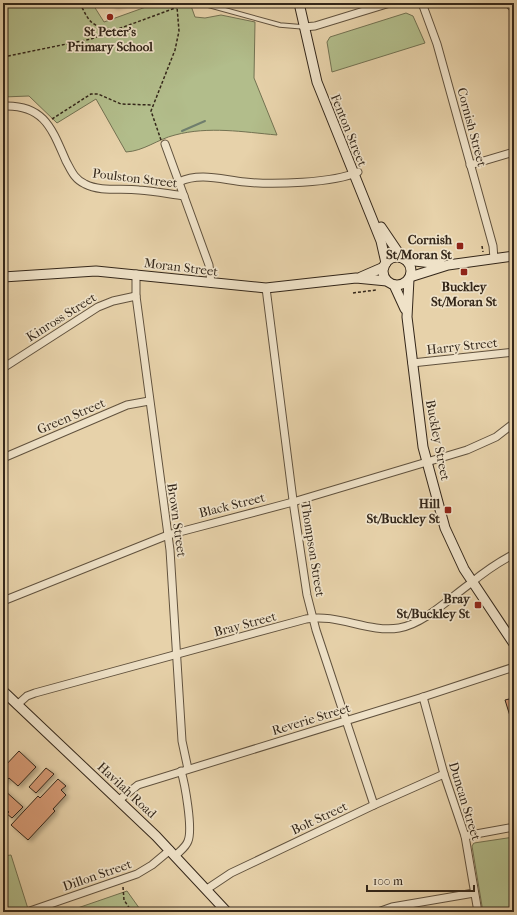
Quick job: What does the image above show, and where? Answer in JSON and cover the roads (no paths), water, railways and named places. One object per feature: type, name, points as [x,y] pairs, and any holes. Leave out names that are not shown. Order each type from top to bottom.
[{"type":"street","name":"Fenton Street","points":[[299,3],[323,84],[381,241],[385,265]]},
{"type":"street","name":"Fenton Street","points":[[304,3],[307,27]]},
{"type":"street","points":[[307,27],[390,3]]},
{"type":"street","name":"Cornish Street","points":[[422,3],[437,44],[493,246],[494,259]]},
{"type":"street","points":[[508,3],[514,9]]},
{"type":"street","name":"Poulston Street","points":[[3,106],[26,108],[39,115],[47,122],[71,172],[79,181],[85,184],[97,188],[146,190],[184,196]]},
{"type":"street","points":[[166,144],[209,265],[212,275],[211,283]]},
{"type":"street","points":[[470,165],[514,152]]},
{"type":"street","name":"Fenton Street","points":[[356,173],[381,228],[404,259]]},
{"type":"street","name":"Poulston Street","points":[[179,182],[195,176],[245,182],[286,183],[356,173]]},
{"type":"street","points":[[448,265],[393,258],[385,265],[384,275],[391,283],[402,284],[410,278],[448,265],[514,256]]},
{"type":"street","points":[[404,259],[411,267],[410,278]]},
{"type":"street","name":"Moran Street","points":[[356,278],[385,265]]},
{"type":"street","name":"Moran Street","points":[[3,277],[82,272],[136,274],[266,288],[356,278],[391,283]]},
{"type":"street","name":"Brown Street","points":[[136,274],[136,296],[168,535],[185,789],[190,834],[186,845],[173,852]]},
{"type":"street","name":"Buckley Street","points":[[410,278],[407,317],[412,363],[427,462],[445,528],[458,557],[472,581],[514,643]]},
{"type":"street","name":"Buckley Street","points":[[391,283],[401,299],[407,317]]},
{"type":"street","name":"Thompson Street","points":[[266,288],[303,573],[313,618],[374,805]]},
{"type":"street","name":"Kinross Street","points":[[3,368],[98,307],[113,301],[136,296]]},
{"type":"street","name":"Harry Street","points":[[412,363],[514,352]]},
{"type":"street","name":"Green Street","points":[[3,458],[127,405],[149,401]]},
{"type":"street","name":"Black Street","points":[[3,601],[168,535],[293,502],[427,462],[487,442],[514,423]]},
{"type":"street","name":"Bray Street","points":[[17,705],[27,696],[35,693],[313,618],[376,628],[399,628],[408,626],[423,618],[472,581],[514,554]]},
{"type":"street","name":"Reverie Street","points":[[119,800],[138,785],[423,697],[514,667]]},
{"type":"street","name":"Havilah Road","points":[[3,691],[173,852],[227,912]]},
{"type":"street","name":"Duncan Street","points":[[423,697],[444,774],[465,836],[478,912]]},
{"type":"street","name":"Bolt Street","points":[[207,889],[224,876],[374,805],[444,774]]},
{"type":"street","points":[[465,836],[514,827]]},
{"type":"street","name":"Dillon Street","points":[[27,912],[126,878],[144,870],[173,852]]},
{"type":"street","points":[[378,912],[392,907],[474,893]]},
{"type":"lane","points":[[204,4],[280,25],[307,27]]},
{"type":"waterway","points":[[182,131],[205,121]]},
{"type":"place","name":"St Peter's Primary School","points":[[110,17]]},
{"type":"place","name":"Cornish St/Moran St","points":[[460,246]]},
{"type":"place","name":"Buckley St/Moran St","points":[[464,272]]},
{"type":"place","name":"Hill St/Buckley St","points":[[448,510]]},
{"type":"place","name":"Bray St/Buckley St","points":[[478,605]]}]
